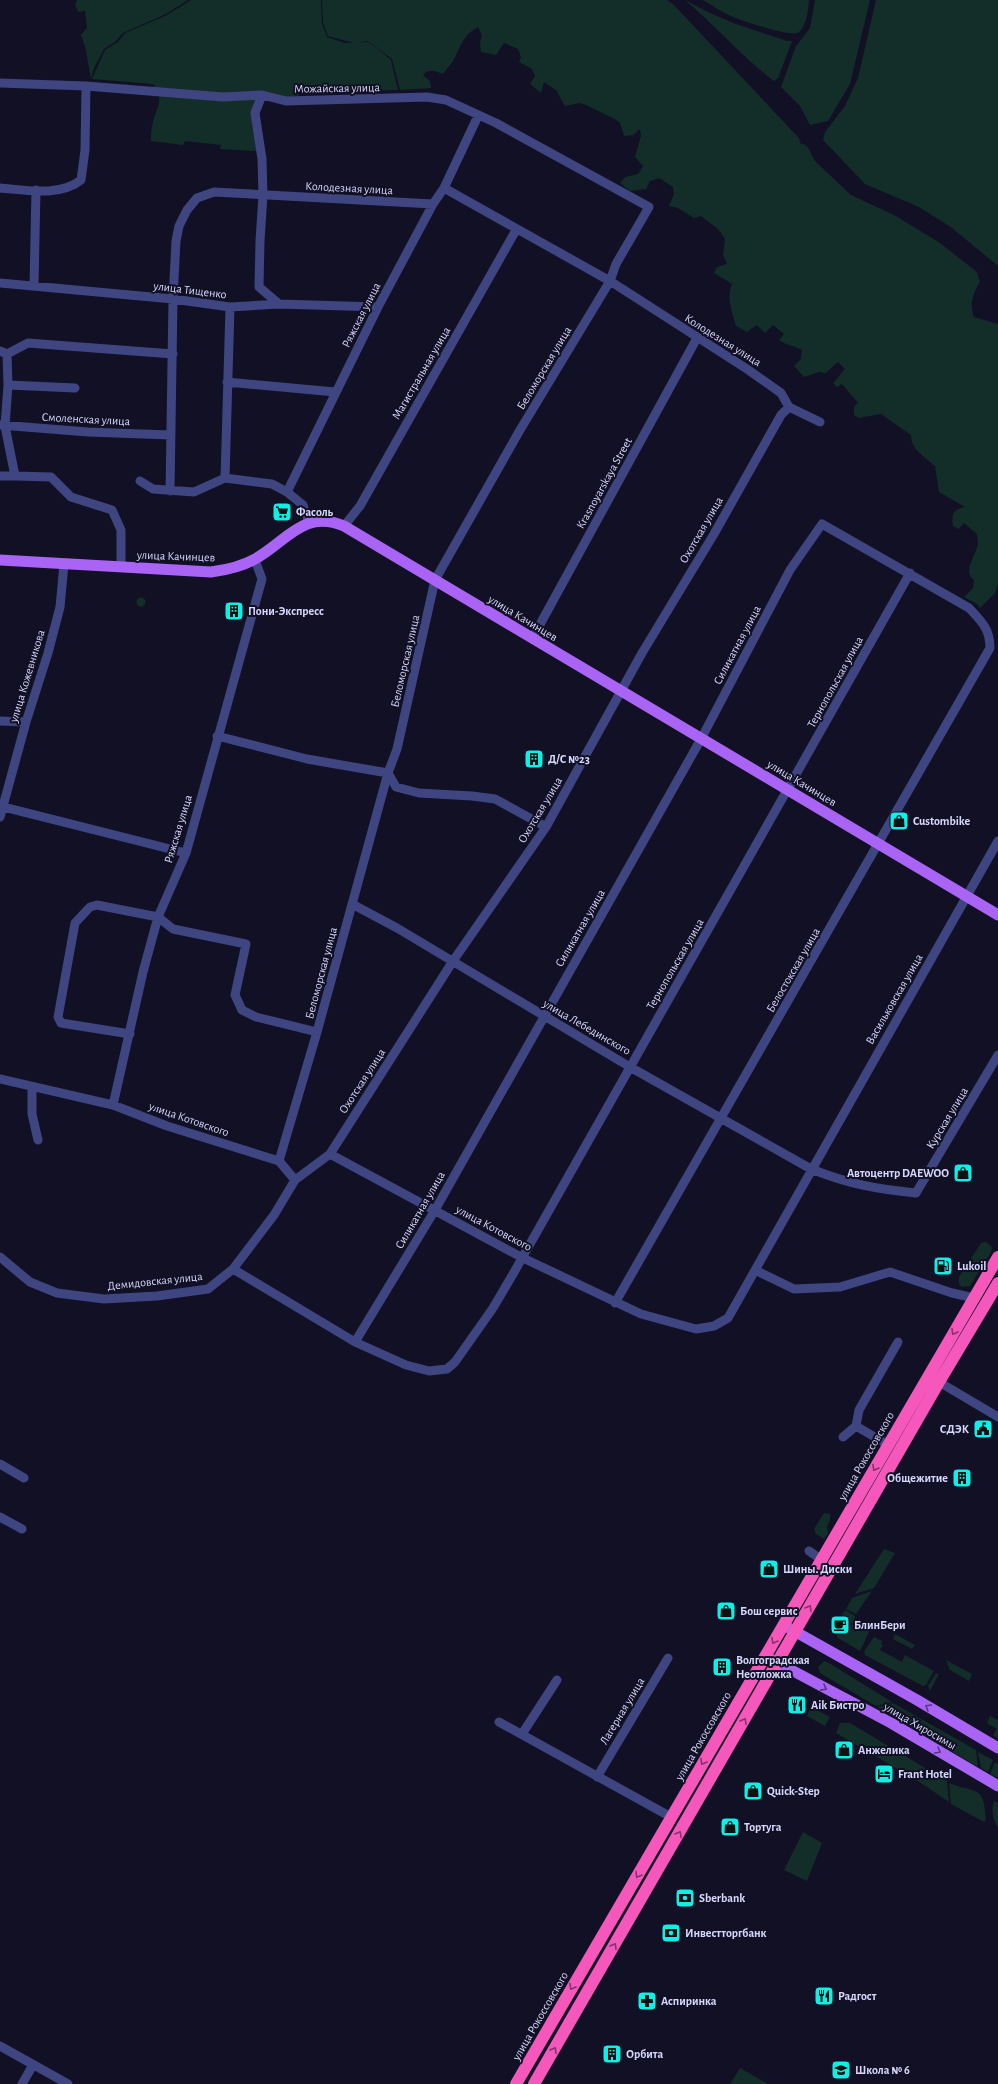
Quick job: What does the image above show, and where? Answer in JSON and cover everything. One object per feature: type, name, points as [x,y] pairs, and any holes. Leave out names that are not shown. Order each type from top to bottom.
[{"type":"highway","name":"улица Рокоссовского","points":[[516,2084],[998,1256]]},
{"type":"highway","points":[[534,2084],[939,1382],[998,1283]]},
{"type":"main road","name":"улица Качинцев","points":[[0,560],[211,572],[232,569],[255,560],[309,523],[319,520],[332,521],[344,526],[532,639],[622,690],[701,739],[788,789],[998,915]]},
{"type":"main road","name":"улица Хиросимы","points":[[784,1625],[917,1700],[998,1748]]},
{"type":"main road","name":"улица Хиросимы","points":[[765,1656],[891,1723],[998,1786]]},
{"type":"street","name":"Можайская улица","points":[[0,83],[86,86],[223,97],[262,95],[286,101],[427,97],[446,100],[496,123],[649,207]]},
{"type":"street","points":[[0,188],[60,190],[72,187],[81,180],[85,150],[86,86]]},
{"type":"street","points":[[262,95],[255,113],[262,160],[263,195],[259,286],[279,304]]},
{"type":"street","name":"Ряжская улица","points":[[287,492],[378,307],[433,204],[444,188],[478,116]]},
{"type":"street","name":"Колодезная улица","points":[[444,188],[610,282],[747,369],[781,393],[789,407],[820,422]]},
{"type":"street","points":[[34,286],[36,190]]},
{"type":"street","name":"Колодезная улица","points":[[170,491],[173,299],[179,226],[197,198],[214,192],[433,204]]},
{"type":"street","name":"Беломорская улица","points":[[279,1161],[318,1032],[388,773],[397,749],[436,580],[520,430],[610,282],[616,264],[649,207]]},
{"type":"street","name":"Магистральная улица","points":[[344,526],[360,506],[516,230]]},
{"type":"street","name":"улица Тищенко","points":[[0,283],[173,299],[230,307],[279,304],[378,307]]},
{"type":"street","points":[[225,478],[230,307]]},
{"type":"street","name":"Krasnoyarskaya Street","points":[[532,639],[697,338]]},
{"type":"street","points":[[15,476],[2,425],[8,384],[3,352],[28,343],[173,354]]},
{"type":"street","points":[[227,382],[335,392]]},
{"type":"street","points":[[8,384],[75,388]]},
{"type":"street","name":"Охотская улица","points":[[330,1154],[453,961],[546,826],[622,690],[782,415],[789,407]]},
{"type":"street","name":"Смоленская улица","points":[[2,425],[88,432],[170,435]]},
{"type":"street","points":[[0,476],[51,477],[71,497],[112,510],[121,530],[121,567]]},
{"type":"street","points":[[140,481],[153,489],[194,492],[225,478],[272,484],[287,492],[303,505],[309,523]]},
{"type":"street","name":"Силикатная улица","points":[[355,1342],[435,1210],[543,1016],[701,739],[790,570],[822,524],[910,574]]},
{"type":"street","name":"Ряжская улица","points":[[112,1105],[158,917],[186,853],[217,736],[262,579],[255,560]]},
{"type":"street","name":"улица Кожевникова","points":[[0,817],[1,806],[48,653],[60,607],[64,564]]},
{"type":"street","name":"Белостокская улица","points":[[615,1303],[990,648],[990,636],[984,625],[970,608],[910,574]]},
{"type":"street","name":"Тернопольская улица","points":[[355,1342],[406,1365],[429,1370],[447,1369],[455,1362],[493,1308],[910,574]]},
{"type":"street","points":[[0,721],[26,722]]},
{"type":"street","points":[[217,736],[307,759],[388,773],[396,788],[420,793],[495,799],[546,826]]},
{"type":"street","points":[[1,806],[186,853]]},
{"type":"street","name":"Васильковская улица","points":[[811,1169],[998,841]]},
{"type":"street","name":"улица Лебединского","points":[[352,904],[453,961],[630,1067],[811,1169]]},
{"type":"street","points":[[130,1034],[61,1022],[58,1017],[75,922],[90,907],[97,905],[158,917],[173,929],[246,944],[235,995],[242,1010],[256,1017],[318,1032]]},
{"type":"street","name":"Курская улица","points":[[811,1169],[838,1180],[873,1189],[916,1194],[998,1055]]},
{"type":"street","name":"улица Котовского","points":[[0,1079],[32,1088],[112,1105],[167,1126],[279,1161]]},
{"type":"street","points":[[32,1088],[32,1114],[38,1140]]},
{"type":"street","points":[[279,1161],[295,1180],[330,1154]]},
{"type":"street","name":"улица Котовского","points":[[330,1154],[521,1257],[615,1303],[641,1314],[696,1329],[714,1326],[728,1318],[811,1169]]},
{"type":"street","name":"Демидовская улица","points":[[0,1257],[30,1282],[57,1293],[104,1299],[157,1296],[208,1289],[233,1269],[274,1215],[295,1180]]},
{"type":"street","points":[[233,1269],[355,1342]]},
{"type":"street","points":[[755,1270],[794,1289],[840,1287],[890,1272],[952,1293],[974,1298]]},
{"type":"street","points":[[843,1437],[856,1426],[859,1410],[898,1342]]},
{"type":"street","points":[[939,1382],[998,1417]]},
{"type":"street","points":[[856,1426],[888,1445]]},
{"type":"street","points":[[0,1464],[24,1478]]},
{"type":"street","points":[[0,1517],[22,1528]]},
{"type":"street","points":[[809,1551],[822,1560]]},
{"type":"street","name":"Лагерная улица","points":[[597,1777],[668,1658]]},
{"type":"street","points":[[522,1734],[557,1680]]},
{"type":"street","points":[[498,1722],[671,1817]]},
{"type":"street","points":[[0,2046],[68,2084]]},
{"type":"street","points":[[22,2084],[33,2065]]},
{"type":"green space","points":[[77,0],[188,0],[166,14],[123,33],[115,42],[104,49],[94,68],[91,79],[85,46],[81,35],[87,28],[85,11],[78,12],[75,5]]},
{"type":"green space","points":[[191,0],[321,0],[322,24],[327,37],[345,43],[368,42],[378,49],[391,60],[398,90],[335,91],[301,87],[298,96],[287,98],[262,95],[252,113],[257,151],[220,149],[221,145],[185,141],[183,145],[151,141],[152,127],[159,103],[159,94],[153,84],[92,79],[105,50],[118,42],[125,33],[167,15]]},
{"type":"green space","points":[[322,0],[667,0],[673,4],[799,138],[800,143],[807,146],[815,161],[851,195],[896,216],[940,243],[977,272],[980,282],[972,299],[974,317],[998,324],[998,584],[995,593],[980,608],[977,604],[964,597],[973,588],[974,580],[969,573],[969,568],[978,544],[977,534],[964,523],[959,529],[953,526],[952,518],[954,513],[958,509],[965,507],[939,492],[935,466],[916,449],[913,445],[911,435],[881,414],[859,418],[854,415],[854,407],[858,403],[842,384],[837,387],[833,383],[845,369],[838,362],[826,373],[819,372],[804,377],[794,366],[801,359],[802,350],[779,340],[784,334],[773,325],[765,333],[757,325],[747,332],[736,326],[731,310],[730,300],[730,289],[732,284],[714,273],[717,267],[727,264],[723,255],[725,239],[718,229],[701,216],[694,218],[678,208],[669,206],[674,194],[673,187],[659,178],[650,181],[646,189],[630,191],[620,183],[625,177],[638,174],[643,166],[635,157],[641,136],[640,129],[633,135],[624,136],[620,123],[615,119],[579,103],[565,106],[556,90],[544,82],[541,93],[530,84],[535,76],[532,69],[519,62],[521,57],[518,49],[504,43],[496,55],[481,52],[480,42],[482,35],[478,27],[465,38],[453,61],[443,74],[435,71],[428,71],[423,75],[430,81],[431,88],[400,90],[392,59],[368,41],[354,43],[328,36],[323,23]]},
{"type":"green space","points":[[685,0],[736,24],[787,41],[792,41],[778,78],[774,81],[762,72]]},
{"type":"green space","points":[[703,0],[809,0],[807,17],[802,29],[799,32],[788,33],[738,19],[726,14]]},
{"type":"green space","points":[[815,0],[870,0],[850,84],[828,121],[810,125],[800,106],[781,87],[796,46],[810,28]]},
{"type":"green space","points":[[876,0],[998,0],[998,266],[952,228],[919,207],[865,184],[823,140],[825,132],[845,106],[858,78]]},
{"type":"green space","points":[[141,597],[146,602],[141,607],[136,602]]},
{"type":"green space","points":[[986,1242],[992,1247],[991,1252],[970,1286],[962,1287],[959,1284],[959,1277],[981,1243]]},
{"type":"green space","points":[[824,1513],[830,1514],[830,1520],[827,1527],[828,1534],[824,1539],[816,1534],[814,1529]]},
{"type":"green space","points":[[884,1549],[895,1553],[874,1588],[855,1594]]},
{"type":"green space","points":[[872,1591],[856,1614],[846,1609],[852,1598]]},
{"type":"green space","points":[[845,1610],[855,1616],[854,1620],[870,1630],[860,1651],[838,1638],[835,1629],[846,1634],[853,1624],[841,1616]]},
{"type":"green space","points":[[895,1634],[915,1645],[912,1649],[893,1639]]},
{"type":"green space","points":[[874,1637],[882,1641],[881,1644],[883,1645],[880,1650],[902,1662],[905,1655],[934,1671],[926,1685],[923,1686],[865,1655],[864,1652]]},
{"type":"green space","points":[[946,1660],[972,1674],[969,1681],[950,1670]]},
{"type":"green space","points":[[824,1661],[892,1702],[876,1706],[820,1673],[818,1667]]},
{"type":"green space","points":[[936,1673],[939,1674],[930,1691],[928,1686]]},
{"type":"green space","points":[[893,1703],[976,1750],[978,1767],[877,1707]]},
{"type":"green space","points":[[810,1709],[815,1709],[830,1717],[825,1726],[807,1716]]},
{"type":"green space","points":[[990,1716],[998,1720],[998,1739],[993,1735],[997,1729],[987,1723]]},
{"type":"green space","points":[[840,1723],[850,1723],[947,1781],[949,1802],[918,1781],[836,1733]]},
{"type":"green space","points":[[978,1752],[993,1760],[988,1772],[981,1768]]},
{"type":"green space","points":[[995,1762],[998,1764],[998,1778],[990,1774]]},
{"type":"green space","points":[[949,1783],[972,1790],[981,1795],[985,1809],[986,1820],[984,1822],[951,1804]]},
{"type":"green space","points":[[994,1801],[998,1803],[998,1827],[993,1815]]},
{"type":"green space","points":[[803,1832],[822,1843],[807,1881],[784,1870]]},
{"type":"green space","points":[[740,2068],[768,2084],[730,2084]]},
{"type":"place","name":"Фасоль","points":[[282,512]]},
{"type":"place","name":"Пони-Экспресс","points":[[234,611]]},
{"type":"place","name":"Д/С №23","points":[[534,759]]},
{"type":"place","name":"Custombike","points":[[899,821]]},
{"type":"place","name":"Автоцентр DAEWOO","points":[[963,1173]]},
{"type":"place","name":"Lukoil","points":[[943,1266]]},
{"type":"place","name":"СДЭК","points":[[983,1429]]},
{"type":"place","name":"Общежитие","points":[[962,1478]]},
{"type":"place","name":"Шины. Диски","points":[[769,1569]]},
{"type":"place","name":"Бош сервис","points":[[726,1611]]},
{"type":"place","name":"БлинБери","points":[[840,1625]]},
{"type":"place","name":"Волгоградская Неотложка","points":[[722,1667]]},
{"type":"place","name":"Aik Бистро","points":[[797,1705]]},
{"type":"place","name":"Анжелика","points":[[844,1750]]},
{"type":"place","name":"Frant Hotel","points":[[884,1774]]},
{"type":"place","name":"Quick-Step","points":[[753,1791]]},
{"type":"place","name":"Тортуга","points":[[730,1827]]},
{"type":"place","name":"Sberbank","points":[[685,1898]]},
{"type":"place","name":"Инвестторгбанк","points":[[671,1933]]},
{"type":"place","name":"Радгост","points":[[824,1996]]},
{"type":"place","name":"Аспиринка","points":[[647,2001]]},
{"type":"place","name":"Орбита","points":[[612,2054]]},
{"type":"place","name":"Школа № 6","points":[[841,2070]]}]
